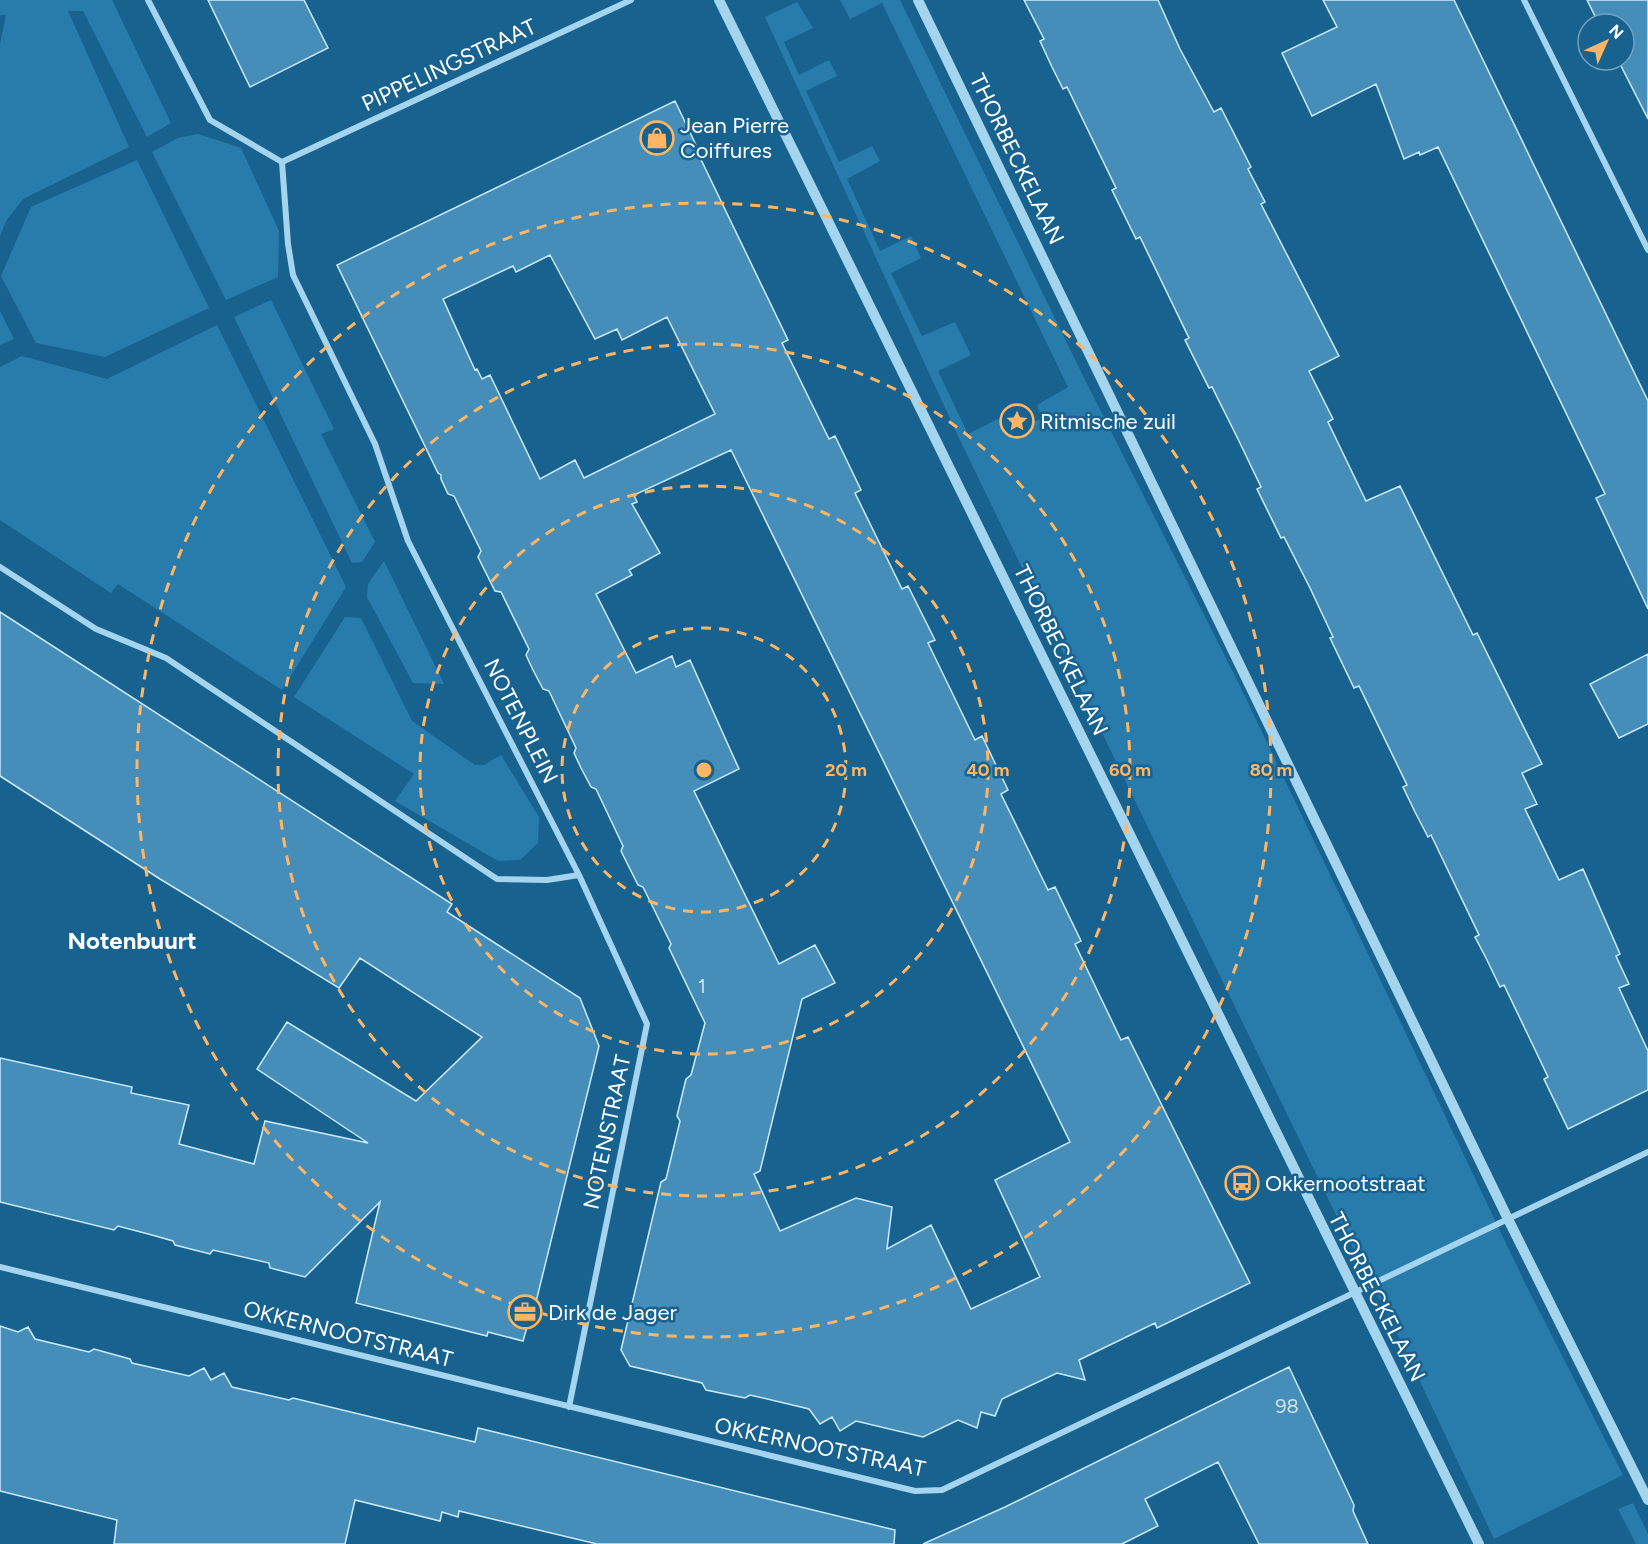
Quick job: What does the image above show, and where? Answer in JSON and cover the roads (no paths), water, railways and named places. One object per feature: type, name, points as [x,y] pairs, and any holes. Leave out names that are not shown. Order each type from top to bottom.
[{"type":"street","points":[[148,0],[210,120],[282,162]]},
{"type":"street","name":"PIPPELINGSTRAAT","points":[[282,162],[631,0]]},
{"type":"street","name":"THORBECKELAAN","points":[[719,0],[1479,1544]]},
{"type":"street","name":"THORBECKELAAN","points":[[918,0],[1508,1219],[1648,1500]]},
{"type":"street","points":[[1524,0],[1648,250]]},
{"type":"street","name":"NOTENPLEIN","points":[[282,162],[288,244],[293,275],[375,444],[408,541],[579,875]]},
{"type":"street","points":[[0,567],[96,629],[166,658],[497,879],[548,880],[579,875]]},
{"type":"street","name":"NOTENSTRAAT","points":[[569,1407],[647,1024],[579,875]]},
{"type":"street","name":"OKKERNOOTSTRAAT","points":[[0,1267],[915,1491],[942,1490],[1648,1152]]},
{"type":"place","name":"Jean Pierre Coiffures","points":[[657,138]]},
{"type":"place","name":"Ritmische zuil","points":[[1017,421]]},
{"type":"place","name":"Okkernootstraat","points":[[1242,1183]]},
{"type":"place","name":"Dirk de Jager","points":[[525,1312]]},
{"type":"district","name":"Notenbuurt","points":[[132,940]]}]
